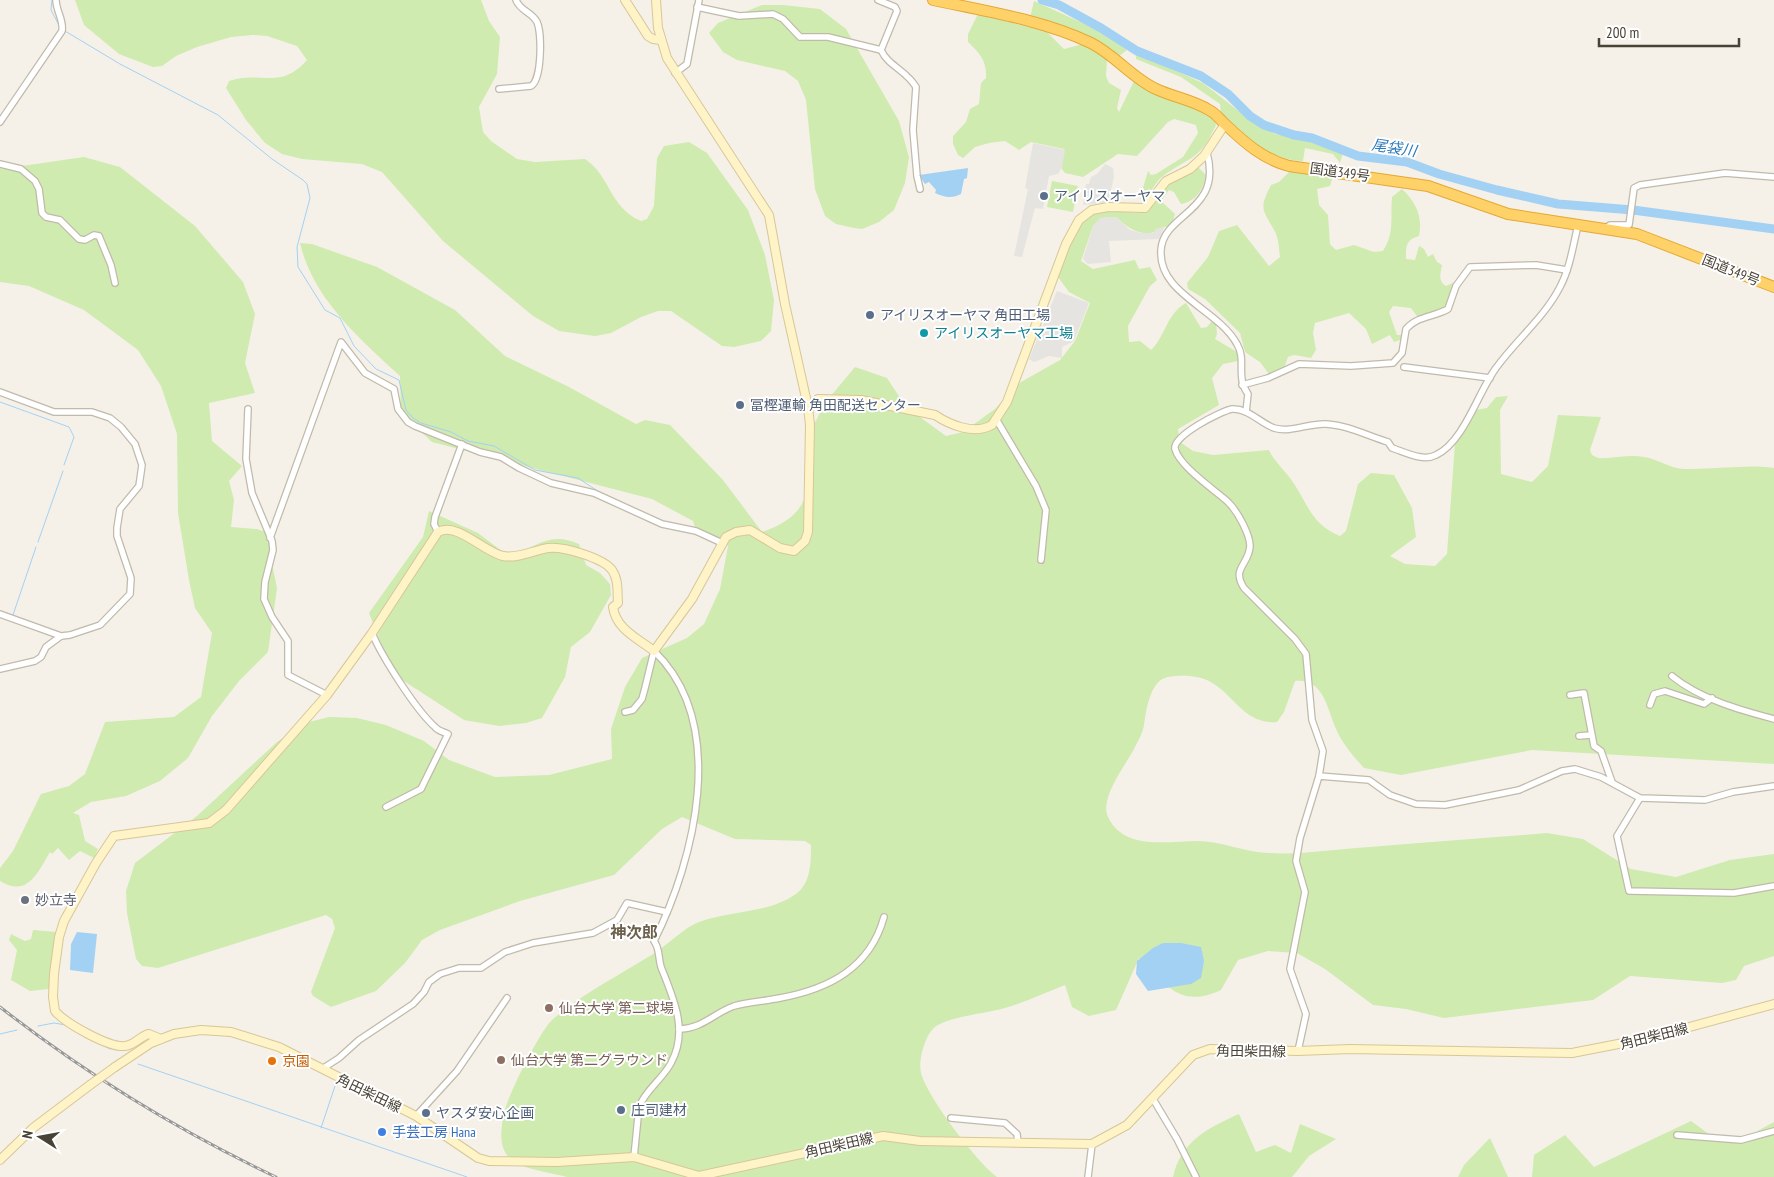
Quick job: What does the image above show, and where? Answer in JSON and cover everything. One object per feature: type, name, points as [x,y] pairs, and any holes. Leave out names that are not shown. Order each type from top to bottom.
[{"type":"highway","name":"国道349号","points":[[933,0],[1002,15],[1083,40],[1108,53],[1155,89],[1209,110],[1256,152],[1282,164],[1428,186],[1508,214],[1640,235],[1774,287]]},
{"type":"street","points":[[0,122],[62,31],[56,0]]},
{"type":"street","points":[[499,89],[531,86],[537,79],[540,30],[536,20],[519,8],[516,0]]},
{"type":"street","points":[[625,0],[648,36],[653,40],[661,40]]},
{"type":"street","points":[[625,712],[633,710],[642,699],[654,651],[692,599],[722,543],[728,536],[750,530],[780,548],[794,550],[805,541],[808,532],[810,465],[808,407],[785,304],[769,215],[675,73],[661,40],[656,0]]},
{"type":"street","points":[[675,73],[689,59],[699,0]]},
{"type":"street","points":[[878,0],[895,7],[897,11],[881,50]]},
{"type":"street","points":[[698,7],[739,16],[773,14],[783,19],[800,38],[828,37],[881,50],[887,60],[903,71],[916,87],[913,130],[920,189]]},
{"type":"street","points":[[808,407],[818,398],[861,400],[934,415],[944,421],[974,430],[986,428],[996,419],[1007,402],[1070,233],[1078,220],[1097,208],[1145,208],[1166,182],[1190,169],[1207,153],[1224,124]]},
{"type":"street","points":[[1207,153],[1210,172],[1208,187],[1193,208],[1170,230],[1161,248],[1161,258],[1172,285],[1204,309],[1237,343],[1241,362],[1242,385],[1248,394],[1246,412]]},
{"type":"street","points":[[0,164],[21,169],[36,181],[42,212],[46,217],[60,220],[79,239],[85,240],[94,235],[99,236],[111,265],[115,283]]},
{"type":"street","points":[[1630,222],[1634,188],[1640,185],[1725,173],[1774,178]]},
{"type":"street","points":[[1605,228],[1610,225],[1630,222]]},
{"type":"street","points":[[1630,222],[1639,230],[1640,235]]},
{"type":"street","points":[[1298,1052],[1306,1014],[1290,969],[1305,892],[1296,861],[1300,838],[1319,776],[1323,751],[1311,711],[1306,654],[1295,639],[1239,581],[1240,569],[1250,547],[1246,530],[1238,514],[1230,504],[1184,462],[1175,448],[1177,440],[1208,420],[1233,409],[1246,412],[1267,425],[1280,429],[1318,424],[1338,425],[1388,442],[1392,448],[1430,458],[1448,448],[1490,378],[1555,298],[1567,270],[1578,225]]},
{"type":"street","points":[[1242,385],[1268,378],[1299,364],[1351,366],[1393,363],[1402,353],[1406,329],[1420,318],[1438,315],[1448,309],[1456,286],[1470,267],[1536,265],[1567,270]]},
{"type":"street","points":[[270,538],[341,342],[365,372],[394,388],[398,409],[408,422],[462,444],[501,457],[519,468],[551,482],[594,493],[662,524],[696,531],[722,543]]},
{"type":"street","points":[[1404,367],[1490,378]]},
{"type":"street","points":[[0,392],[54,412],[92,412],[110,418],[130,436],[139,453],[142,465],[142,478],[134,495],[120,509],[117,528],[117,536],[131,578],[130,594],[100,625],[70,635],[61,636],[0,614]]},
{"type":"street","points":[[248,408],[246,459],[252,493],[270,538],[273,557],[265,582],[264,599],[272,617],[287,638],[287,673],[294,679],[327,695]]},
{"type":"street","points":[[996,419],[1036,486],[1046,510],[1046,526],[1041,560]]},
{"type":"street","points":[[438,532],[434,524],[437,509],[462,444]]},
{"type":"street","points":[[161,1039],[149,1034],[131,1045],[114,1045],[97,1038],[58,1014],[53,997],[59,937],[64,921],[96,863],[114,836],[135,832],[170,830],[209,823],[214,820],[299,729],[327,695],[372,633],[438,532],[444,529],[456,531],[504,556],[554,548],[594,558],[603,562],[612,570],[618,586],[618,604],[613,606],[615,617],[626,631],[654,651],[668,665],[683,692],[693,719],[698,748],[699,776],[696,807],[686,851],[667,912],[654,941],[658,948],[662,970],[677,1004],[679,1042],[672,1062],[646,1093],[639,1107],[634,1157]]},
{"type":"street","points":[[372,633],[377,645],[398,678],[435,728],[448,734],[421,788],[386,808]]},
{"type":"street","points":[[0,670],[38,660],[46,646],[61,636]]},
{"type":"street","points":[[1672,676],[1681,684],[1712,698],[1774,719]]},
{"type":"street","points":[[1650,706],[1654,694],[1665,691],[1704,704],[1712,698]]},
{"type":"street","points":[[1570,695],[1584,693],[1594,746],[1601,750],[1612,782]]},
{"type":"street","points":[[1579,736],[1591,735]]},
{"type":"street","points":[[1319,776],[1369,780],[1390,795],[1416,804],[1445,805],[1520,790],[1562,770],[1575,769],[1587,771],[1612,782],[1640,798],[1705,800],[1733,792],[1774,786]]},
{"type":"street","points":[[1640,798],[1617,836],[1629,891],[1734,893],[1774,886]]},
{"type":"street","points":[[322,1069],[340,1058],[359,1040],[412,1004],[424,992],[430,982],[440,974],[459,968],[481,968],[505,952],[532,943],[593,933],[617,920],[627,903],[667,912]]},
{"type":"street","points":[[679,1028],[689,1029],[706,1023],[731,1007],[793,996],[835,980],[856,965],[869,952],[884,916]]},
{"type":"street","points":[[416,1116],[457,1070],[507,998]]},
{"type":"street","name":"角田柴田線","points":[[0,1160],[33,1128],[115,1067],[161,1039],[195,1031],[231,1032],[267,1042],[416,1116],[470,1154],[489,1161],[557,1162],[634,1157],[699,1176],[883,1136],[920,1142],[1092,1144],[1127,1125],[1193,1055],[1210,1049],[1298,1052],[1350,1049],[1572,1053],[1649,1038],[1774,1004]]},
{"type":"street","points":[[1153,1099],[1177,1139],[1196,1177]]},
{"type":"street","points":[[951,1118],[1005,1123],[1017,1134],[1018,1143]]},
{"type":"street","points":[[1676,1135],[1741,1140],[1774,1132]]},
{"type":"street","points":[[1088,1177],[1092,1144]]},
{"type":"green space","points":[[75,0],[481,0],[489,21],[500,37],[497,74],[479,107],[483,132],[491,141],[517,159],[535,162],[585,159],[600,173],[622,208],[641,221],[647,219],[654,206],[657,158],[664,146],[689,142],[707,153],[748,210],[765,255],[774,300],[771,331],[761,341],[734,347],[722,346],[671,311],[658,311],[641,317],[611,333],[595,336],[559,331],[533,316],[443,241],[382,172],[362,164],[302,159],[282,154],[265,143],[246,120],[226,88],[229,81],[240,78],[270,78],[288,75],[307,60],[297,46],[267,36],[231,37],[197,47],[176,56],[162,66],[153,67],[119,54],[84,25]]},
{"type":"green space","points":[[1034,1],[1098,30],[1127,50],[1119,56],[1088,38],[1030,18]]},
{"type":"green space","points":[[762,5],[820,9],[846,29],[899,121],[909,157],[905,183],[894,210],[879,222],[862,229],[836,224],[825,216],[815,189],[806,100],[798,81],[785,71],[737,60],[723,52],[709,33],[718,23]]},
{"type":"green space","points":[[978,14],[1047,32],[1064,49],[1083,44],[1103,53],[1107,59],[1106,76],[1109,83],[1121,90],[1117,108],[1119,112],[1134,81],[1208,113],[1214,118],[1216,125],[1205,145],[1194,156],[1163,176],[1143,201],[1140,198],[1148,171],[1151,175],[1156,174],[1183,157],[1198,133],[1196,125],[1174,119],[1168,122],[1137,156],[1118,154],[1083,177],[1065,173],[1061,168],[1064,149],[1031,142],[1019,150],[1005,141],[989,143],[975,147],[963,158],[958,155],[953,144],[953,136],[966,122],[970,109],[979,104],[981,83],[986,78],[984,62],[979,53],[968,42],[968,34]]},
{"type":"green space","points":[[1136,53],[1203,83],[1255,124],[1275,134],[1310,139],[1343,153],[1340,163],[1333,154],[1305,148],[1303,161],[1290,160],[1268,151],[1249,138],[1221,113],[1220,104],[1181,77],[1136,59]]},
{"type":"green space","points":[[84,157],[120,167],[195,226],[243,282],[255,314],[245,363],[255,393],[209,403],[212,441],[242,466],[229,481],[234,500],[231,527],[257,529],[272,534],[271,559],[277,588],[268,652],[239,681],[212,716],[188,758],[160,781],[126,796],[91,802],[73,813],[79,815],[85,841],[98,849],[94,858],[80,851],[69,860],[58,848],[52,854],[50,852],[31,880],[25,885],[18,886],[0,881],[0,868],[13,851],[41,794],[69,786],[85,774],[105,722],[174,717],[201,697],[212,633],[195,608],[189,580],[178,513],[177,434],[161,386],[138,350],[84,310],[29,286],[0,282],[0,162],[15,167]]},
{"type":"green space","points":[[1199,168],[1206,175],[1201,190],[1195,198],[1181,204],[1174,192],[1169,190],[1161,201],[1175,214],[1169,226],[1154,232],[1143,233],[1128,227],[1116,217],[1101,218],[1093,226],[1081,261],[1093,269],[1135,260],[1139,269],[1150,267],[1157,280],[1150,286],[1128,326],[1129,342],[1140,341],[1151,350],[1160,339],[1174,313],[1186,303],[1201,328],[1207,327],[1213,320],[1216,322],[1217,334],[1215,339],[1237,352],[1238,361],[1223,364],[1212,378],[1219,405],[1178,429],[1180,442],[1193,451],[1213,455],[1269,450],[1290,478],[1315,518],[1330,531],[1340,536],[1346,531],[1358,484],[1371,473],[1394,475],[1412,508],[1416,537],[1390,556],[1405,564],[1435,566],[1447,554],[1455,443],[1475,410],[1487,408],[1496,397],[1508,396],[1500,410],[1501,474],[1532,482],[1548,466],[1558,415],[1601,417],[1590,450],[1592,455],[1598,458],[1638,456],[1685,469],[1774,468],[1774,764],[1532,750],[1401,775],[1364,768],[1341,739],[1323,696],[1312,684],[1305,681],[1295,681],[1284,712],[1277,722],[1266,722],[1248,714],[1226,693],[1209,681],[1194,677],[1173,676],[1162,679],[1153,690],[1141,735],[1115,781],[1107,800],[1106,809],[1108,817],[1115,828],[1136,840],[1148,842],[1206,841],[1250,851],[1280,853],[1306,853],[1547,833],[1583,839],[1631,869],[1676,877],[1730,860],[1774,854],[1774,956],[1744,966],[1736,980],[1722,983],[1630,976],[1593,1000],[1444,1018],[1406,1009],[1373,1005],[1325,969],[1297,953],[1268,951],[1238,960],[1221,990],[1195,997],[1184,995],[1166,985],[1139,958],[1116,1010],[1089,1016],[1072,1007],[1065,985],[1005,1008],[949,1021],[935,1027],[931,1031],[923,1048],[920,1068],[925,1084],[966,1144],[977,1158],[997,1177],[567,1177],[524,1166],[506,1154],[502,1143],[505,1110],[518,1077],[552,1020],[575,1002],[653,954],[693,925],[711,918],[773,905],[796,894],[805,884],[809,872],[811,845],[805,841],[735,839],[682,817],[662,829],[614,875],[520,901],[440,930],[422,940],[405,963],[376,991],[331,1007],[313,996],[311,992],[335,928],[332,919],[326,915],[158,968],[142,966],[136,959],[127,913],[126,891],[135,863],[197,816],[277,742],[305,723],[329,717],[357,718],[386,725],[424,741],[449,760],[495,777],[549,775],[612,759],[611,729],[625,687],[642,658],[687,638],[704,624],[720,589],[728,546],[696,531],[693,521],[652,499],[432,442],[401,413],[400,376],[354,332],[327,300],[315,282],[306,263],[300,243],[312,244],[377,267],[455,310],[505,356],[569,387],[636,424],[645,420],[670,425],[723,480],[762,532],[781,524],[794,514],[802,503],[810,476],[810,425],[816,421],[824,404],[855,367],[887,378],[906,407],[946,436],[963,432],[995,409],[1021,382],[1060,360],[1075,341],[1090,303],[1069,292],[1058,277],[1068,243],[1080,223],[1089,215],[1099,210],[1112,209],[1133,213],[1142,212],[1155,203],[1167,185]]},
{"type":"green space","points":[[1290,171],[1333,176],[1330,186],[1317,189],[1319,205],[1328,215],[1330,244],[1336,250],[1354,245],[1374,252],[1383,251],[1391,231],[1392,197],[1402,189],[1415,205],[1420,222],[1419,236],[1409,241],[1406,259],[1415,260],[1419,246],[1424,249],[1428,257],[1433,254],[1437,262],[1442,265],[1440,276],[1443,284],[1446,286],[1457,281],[1445,308],[1435,313],[1417,316],[1411,308],[1393,306],[1389,312],[1397,335],[1402,335],[1403,339],[1394,342],[1390,335],[1372,344],[1366,329],[1349,313],[1315,323],[1313,333],[1316,350],[1311,358],[1294,355],[1288,357],[1284,368],[1269,374],[1260,362],[1245,352],[1240,333],[1205,299],[1188,289],[1187,283],[1208,257],[1219,231],[1237,225],[1269,266],[1280,257],[1277,236],[1265,212],[1264,204],[1271,185],[1279,182]]},
{"type":"green space","points":[[1052,181],[1078,186],[1073,212],[1047,207]]},
{"type":"green space","points":[[429,511],[478,533],[507,555],[551,540],[568,540],[579,544],[586,565],[600,573],[610,584],[611,595],[590,632],[571,647],[565,677],[542,718],[526,723],[499,726],[464,720],[393,674],[369,613],[423,537]]},
{"type":"green space","points":[[33,930],[56,932],[49,989],[30,991],[11,980],[17,950],[9,940],[11,934],[25,941],[31,939]]},
{"type":"green space","points":[[1239,1114],[1256,1152],[1275,1145],[1291,1153],[1300,1124],[1336,1139],[1309,1156],[1292,1177],[1173,1177],[1182,1154],[1197,1137]]},
{"type":"green space","points":[[1691,1121],[1717,1140],[1741,1140],[1774,1122],[1774,1177],[1532,1177],[1534,1155],[1565,1135],[1594,1167]]},
{"type":"green space","points":[[1490,1138],[1508,1177],[1458,1177],[1464,1165]]},
{"type":"shaded area","points":[[1033,143],[1065,150],[1062,167],[1058,174],[1049,176],[1043,209],[1035,208],[1022,257],[1014,256],[1028,189],[1025,188]]},
{"type":"shaded area","points":[[1105,164],[1113,168],[1114,177],[1108,202],[1083,205],[1086,184],[1089,184],[1091,177],[1097,174]]},
{"type":"shaded area","points":[[1116,217],[1130,230],[1141,233],[1153,233],[1156,229],[1164,228],[1159,239],[1109,241],[1111,262],[1088,264],[1083,259],[1093,226],[1100,218]]},
{"type":"shaded area","points":[[1057,291],[1089,303],[1074,341],[1062,347],[1062,358],[1049,356],[1034,362],[1029,359]]},
{"type":"water","points":[[968,168],[967,178],[964,179],[961,194],[954,197],[935,193],[936,190],[929,182],[925,184],[919,175]]},
{"type":"water","points":[[77,932],[97,934],[93,973],[70,970],[71,944]]},
{"type":"water","points":[[1163,943],[1181,943],[1201,947],[1204,961],[1201,978],[1191,984],[1148,991],[1136,974],[1137,961],[1153,948]]},
{"type":"waterway","points":[[52,0],[51,10],[60,27]]},
{"type":"waterway","name":"尾袋川","points":[[1042,0],[1059,5],[1101,28],[1137,51],[1201,76],[1228,94],[1250,116],[1264,125],[1294,135],[1312,138],[1358,156],[1407,162],[1439,174],[1558,204],[1633,210],[1774,229]]},
{"type":"waterway","points":[[65,31],[120,64],[218,115],[272,159],[307,184],[310,198],[297,247],[298,267],[325,310],[340,318],[354,346],[376,369],[399,380],[406,410],[413,418],[421,423],[451,432],[468,441],[494,446],[535,470],[578,478],[602,494]]},
{"type":"waterway","points":[[0,402],[69,427],[74,437],[64,465]]},
{"type":"waterway","points":[[38,542],[63,471]]},
{"type":"waterway","points":[[13,615],[36,547]]},
{"type":"waterway","points":[[38,1026],[54,1023],[66,1025],[110,1049]]},
{"type":"waterway","points":[[0,1034],[17,1030]]},
{"type":"waterway","points":[[138,1064],[467,1177]]},
{"type":"waterway","points":[[321,1128],[335,1086]]},
{"type":"railway","points":[[0,1007],[32,1032],[133,1100],[203,1140],[276,1177]]},
{"type":"place","name":"アイリスオーヤマ","points":[[1044,196]]},
{"type":"place","name":"アイリスオーヤマ 角田工場","points":[[870,315]]},
{"type":"place","name":"アイリスオーヤマ工場","points":[[924,333]]},
{"type":"place","name":"冨樫運輸 角田配送センター","points":[[740,405]]},
{"type":"place","name":"妙立寺","points":[[25,900]]},
{"type":"place","name":"仙台大学 第二球場","points":[[549,1008]]},
{"type":"place","name":"仙台大学 第二グラウンド","points":[[501,1060]]},
{"type":"place","name":"京園","points":[[272,1061]]},
{"type":"place","name":"庄司建材","points":[[621,1110]]},
{"type":"place","name":"ヤスダ安心企画","points":[[426,1113]]},
{"type":"place","name":"手芸工房 Hana","points":[[382,1132]]},
{"type":"district","name":"神次郎","points":[[634,932]]}]
